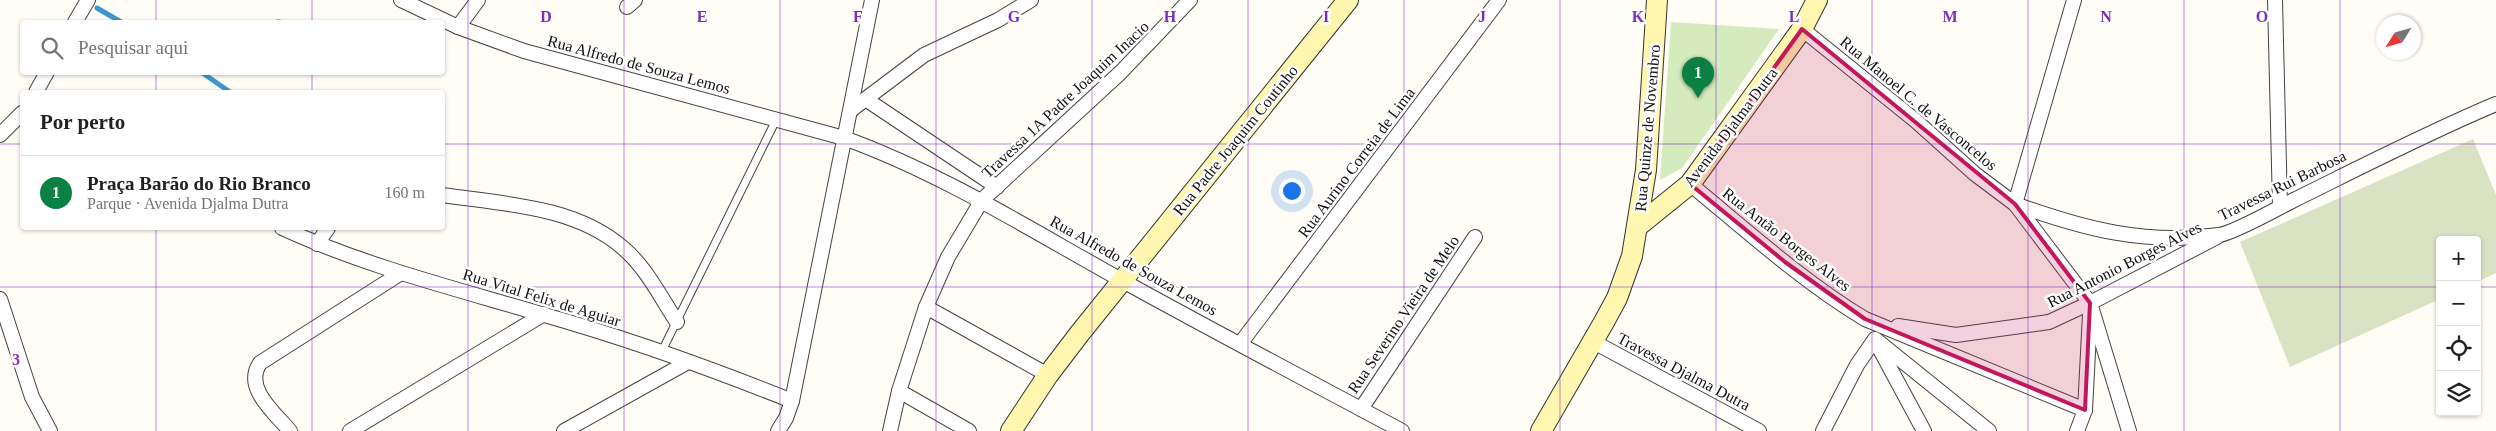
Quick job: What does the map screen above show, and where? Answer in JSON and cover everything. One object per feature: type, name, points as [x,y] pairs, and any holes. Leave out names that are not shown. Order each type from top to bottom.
[{"type":"street","points":[[76,20],[88,0]]},
{"type":"street","name":"Rua Alfredo de Souza Lemos","points":[[401,0],[443,20]]},
{"type":"street","points":[[458,27],[478,0]]},
{"type":"street","points":[[778,431],[786,418],[792,400],[872,0]]},
{"type":"street","points":[[851,110],[867,100],[907,66],[924,55],[998,20],[1031,0]]},
{"type":"street","name":"Travessa 1A Padre Joaquim Inacio","points":[[890,431],[898,391],[926,307],[948,257],[982,200],[1120,73],[1190,0]]},
{"type":"street","name":"Rua Padre Joaquim Coutinho","points":[[1011,431],[1048,375],[1348,0]]},
{"type":"street","name":"Rua Aurino Correia de Lima","points":[[1240,344],[1499,0]]},
{"type":"street","name":"Rua Quinze de Novembro","points":[[1638,226],[1646,170],[1657,0]]},
{"type":"street","name":"Avenida Djalma Dutra","points":[[1638,226],[1690,184],[1802,29],[1818,0]]},
{"type":"street","points":[[2074,0],[2015,204],[2090,303],[2129,431]]},
{"type":"street","points":[[2275,0],[2280,207]]},
{"type":"street","name":"Rua Alfredo de Souza Lemos","points":[[445,21],[524,51],[871,147],[982,200],[1122,281],[1402,431]]},
{"type":"street","name":"Rua Manoel C. de Vasconcelos","points":[[1802,29],[1916,121],[1974,174],[2015,204]]},
{"type":"street","points":[[37,90],[45,75]]},
{"type":"street","points":[[867,100],[997,187]]},
{"type":"street","name":"Travessa Rui Barbosa","points":[[2015,204],[2071,224],[2124,235],[2159,237],[2221,235],[2401,147],[2496,104]]},
{"type":"street","points":[[0,135],[20,115]]},
{"type":"street","name":"Rua Antão Borges Alves","points":[[1690,184],[1838,303],[1865,318]]},
{"type":"street","points":[[445,195],[552,212],[596,229],[623,248],[639,265],[677,322]]},
{"type":"street","points":[[1541,431],[1617,298],[1632,256],[1638,226]]},
{"type":"street","name":"Rua Vital Felix de Aguiar","points":[[286,230],[317,244],[401,273],[544,314],[688,362],[792,400]]},
{"type":"street","points":[[317,244],[327,230]]},
{"type":"street","name":"Rua Antonio Borges Alves","points":[[1865,318],[1956,335],[2049,322],[2090,303],[2221,235]]},
{"type":"street","name":"Rua Severino Vieira de Melo","points":[[1361,409],[1475,237]]},
{"type":"street","points":[[290,431],[263,400],[256,388],[256,370],[260,363],[401,273]]},
{"type":"street","points":[[0,299],[32,397],[50,431]]},
{"type":"street","points":[[2077,431],[2085,410],[2090,303]]},
{"type":"street","points":[[926,307],[1048,375]]},
{"type":"street","points":[[350,431],[544,314]]},
{"type":"street","points":[[1865,318],[1924,431]]},
{"type":"street","points":[[1865,318],[2085,410]]},
{"type":"street","points":[[1823,431],[1849,379],[1875,339]]},
{"type":"street","points":[[1875,339],[1989,431]]},
{"type":"street","name":"Travessa Djalma Dutra","points":[[1592,341],[1759,431]]},
{"type":"street","points":[[564,431],[688,362]]},
{"type":"street","points":[[898,391],[969,431]]},
{"type":"lane","points":[[661,353],[776,120]]},
{"type":"highlighted area","points":[[1802,29],[2015,204],[2090,303],[2085,410],[1865,319],[1785,262],[1690,184]]},
{"type":"green space","points":[[1671,22],[1779,29],[1682,168],[1660,180]]},
{"type":"green space","points":[[2473,139],[2496,195],[2496,273],[2481,280],[2481,236],[2436,236],[2436,301],[2290,367],[2240,242]]},
{"type":"waterway","points":[[97,8],[118,20]]},
{"type":"waterway","points":[[205,75],[227,90]]},
{"type":"place","name":"Praça Barão do Rio Branco","points":[[1698,98]]}]
